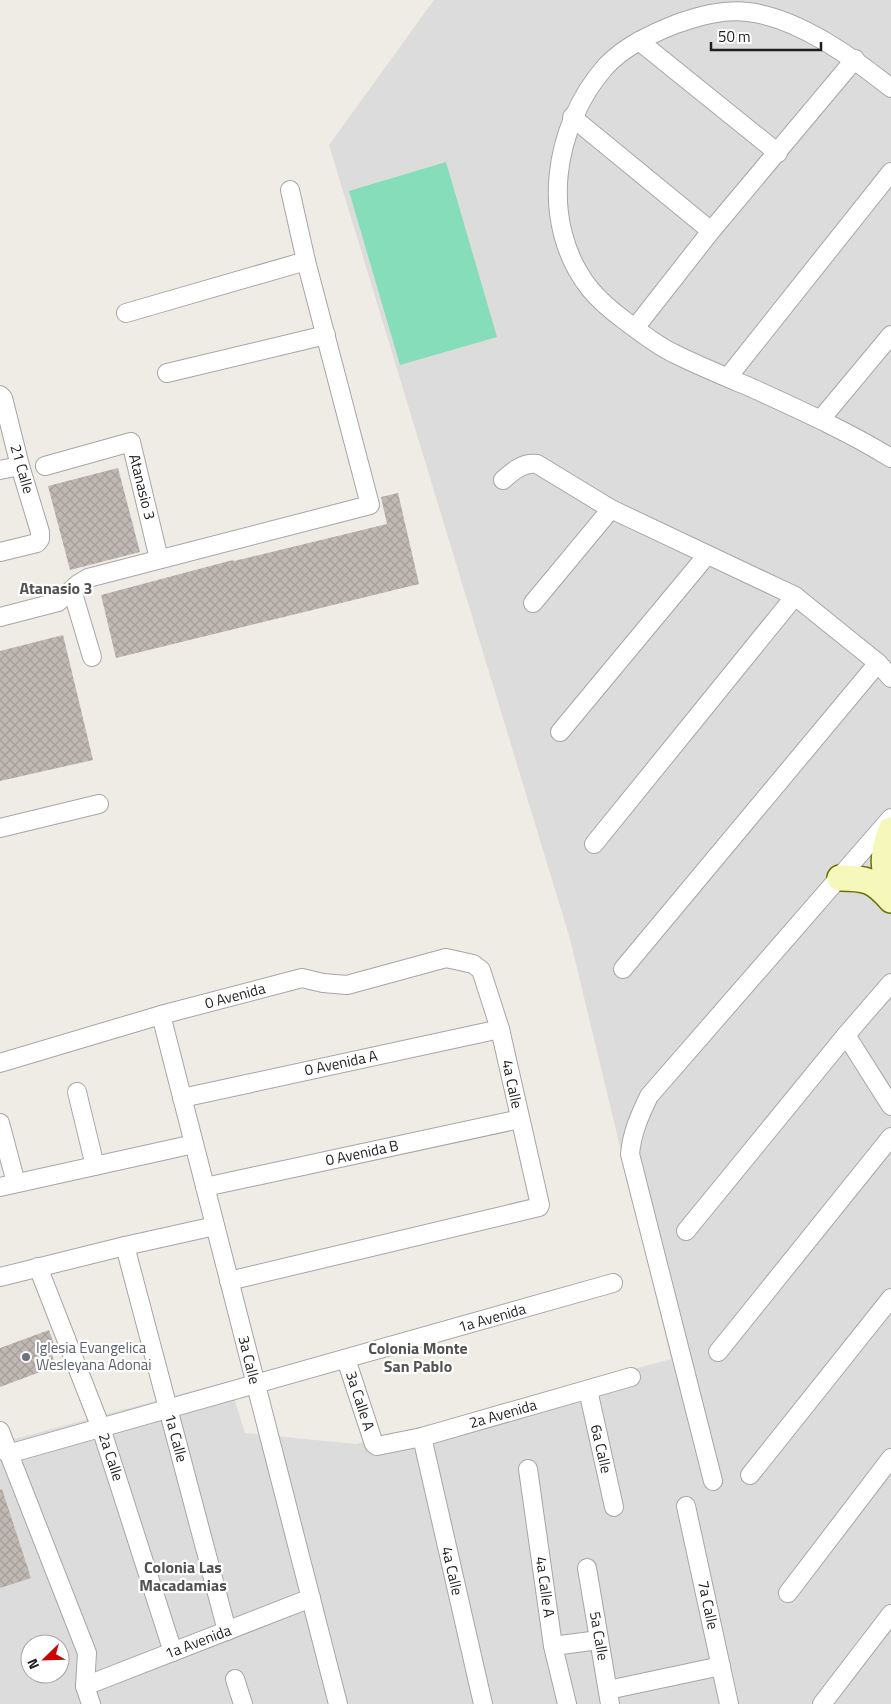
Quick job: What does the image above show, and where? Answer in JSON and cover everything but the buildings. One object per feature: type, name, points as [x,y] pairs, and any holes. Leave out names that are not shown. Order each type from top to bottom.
[{"type":"main road","points":[[891,830],[884,853],[884,870],[891,895]]},
{"type":"main road","points":[[840,878],[860,878],[873,882],[891,900]]},
{"type":"street","points":[[891,88],[854,59],[790,22],[746,11],[710,13],[659,31],[639,41],[607,65],[588,90],[572,117],[563,148],[557,187],[558,206],[563,230],[568,248],[579,272],[606,305],[634,328],[671,352],[821,419],[861,439],[891,458]]},
{"type":"street","points":[[639,41],[778,153]]},
{"type":"street","points":[[634,328],[711,231],[778,153],[854,59]]},
{"type":"street","points":[[572,117],[711,231]]},
{"type":"street","points":[[728,377],[891,172]]},
{"type":"street","points":[[0,617],[58,602],[88,578],[370,505],[306,261],[290,190]]},
{"type":"street","points":[[126,313],[306,261]]},
{"type":"street","points":[[167,373],[326,335]]},
{"type":"street","points":[[821,419],[891,335]]},
{"type":"street","name":"21 Calle","points":[[0,395],[3,398],[20,466],[40,532],[40,539],[37,543],[0,552]]},
{"type":"street","name":"Atanasio 3","points":[[45,466],[131,442],[159,559]]},
{"type":"street","points":[[503,480],[520,467],[532,463],[537,464],[611,509],[795,596],[878,663],[891,678]]},
{"type":"street","points":[[0,470],[20,466]]},
{"type":"street","points":[[533,603],[611,509]]},
{"type":"street","points":[[560,732],[707,554]]},
{"type":"street","points":[[72,590],[92,657]]},
{"type":"street","points":[[594,844],[795,596]]},
{"type":"street","points":[[623,969],[878,663]]},
{"type":"street","points":[[0,828],[99,804]]},
{"type":"street","points":[[713,1481],[630,1154],[631,1139],[649,1096],[891,818]]},
{"type":"street","name":"0 Avenida","points":[[0,1064],[161,1016],[302,978],[323,983],[347,985],[446,958],[473,964]]},
{"type":"street","name":"4a Calle","points":[[229,1281],[539,1208],[540,1205],[500,1029],[480,970],[473,964]]},
{"type":"street","points":[[686,1231],[846,1035],[891,983]]},
{"type":"street","name":"3a Calle","points":[[161,1016],[338,1704]]},
{"type":"street","name":"0 Avenida A","points":[[182,1098],[500,1029]]},
{"type":"street","points":[[846,1035],[891,1106]]},
{"type":"street","points":[[77,1092],[95,1166]]},
{"type":"street","name":"0 Avenida B","points":[[205,1187],[520,1119]]},
{"type":"street","points":[[0,1124],[8,1185],[194,1144]]},
{"type":"street","points":[[718,1352],[891,1137]]},
{"type":"street","points":[[0,1277],[124,1246],[215,1226]]},
{"type":"street","name":"1a Calle","points":[[124,1246],[227,1631]]},
{"type":"street","name":"2a Calle","points":[[38,1267],[101,1428],[173,1652]]},
{"type":"street","name":"1a Avenida","points":[[256,1384],[613,1284]]},
{"type":"street","points":[[750,1475],[891,1298]]},
{"type":"street","name":"3a Calle A","points":[[346,1359],[374,1444]]},
{"type":"street","name":"2a Avenida","points":[[374,1444],[380,1446],[422,1437],[631,1377]]},
{"type":"street","points":[[8,1454],[256,1384]]},
{"type":"street","name":"6a Calle","points":[[588,1390],[614,1507]]},
{"type":"street","points":[[0,1431],[87,1653],[85,1686],[91,1704]]},
{"type":"street","name":"4a Calle","points":[[422,1437],[483,1704]]},
{"type":"street","points":[[788,1592],[890,1463]]},
{"type":"street","name":"4a Calle A","points":[[528,1469],[553,1646],[568,1704]]},
{"type":"street","name":"7a Calle","points":[[686,1506],[729,1704]]},
{"type":"street","name":"5a Calle","points":[[587,1568],[609,1697]]},
{"type":"street","name":"1a Avenida","points":[[85,1686],[311,1598]]},
{"type":"street","points":[[822,1704],[891,1614]]},
{"type":"street","points":[[553,1646],[599,1640]]},
{"type":"street","points":[[609,1697],[721,1666]]},
{"type":"street","points":[[234,1678],[243,1704]]},
{"type":"shaded area","points":[[434,0],[891,0],[891,1704],[0,1704],[0,1443],[229,1381],[245,1433],[356,1444],[671,1359],[570,939],[329,145]]},
{"type":"green space","points":[[446,162],[497,337],[400,365],[349,191]]},
{"type":"place","name":"Iglesia Evangelica Wesleyana Adonai","points":[[26,1357]]},
{"type":"district","name":"Atanasio 3","points":[[56,588]]},
{"type":"district","name":"Colonia Monte San Pablo","points":[[418,1357]]},
{"type":"district","name":"Colonia Las Macadamias","points":[[183,1576]]}]
